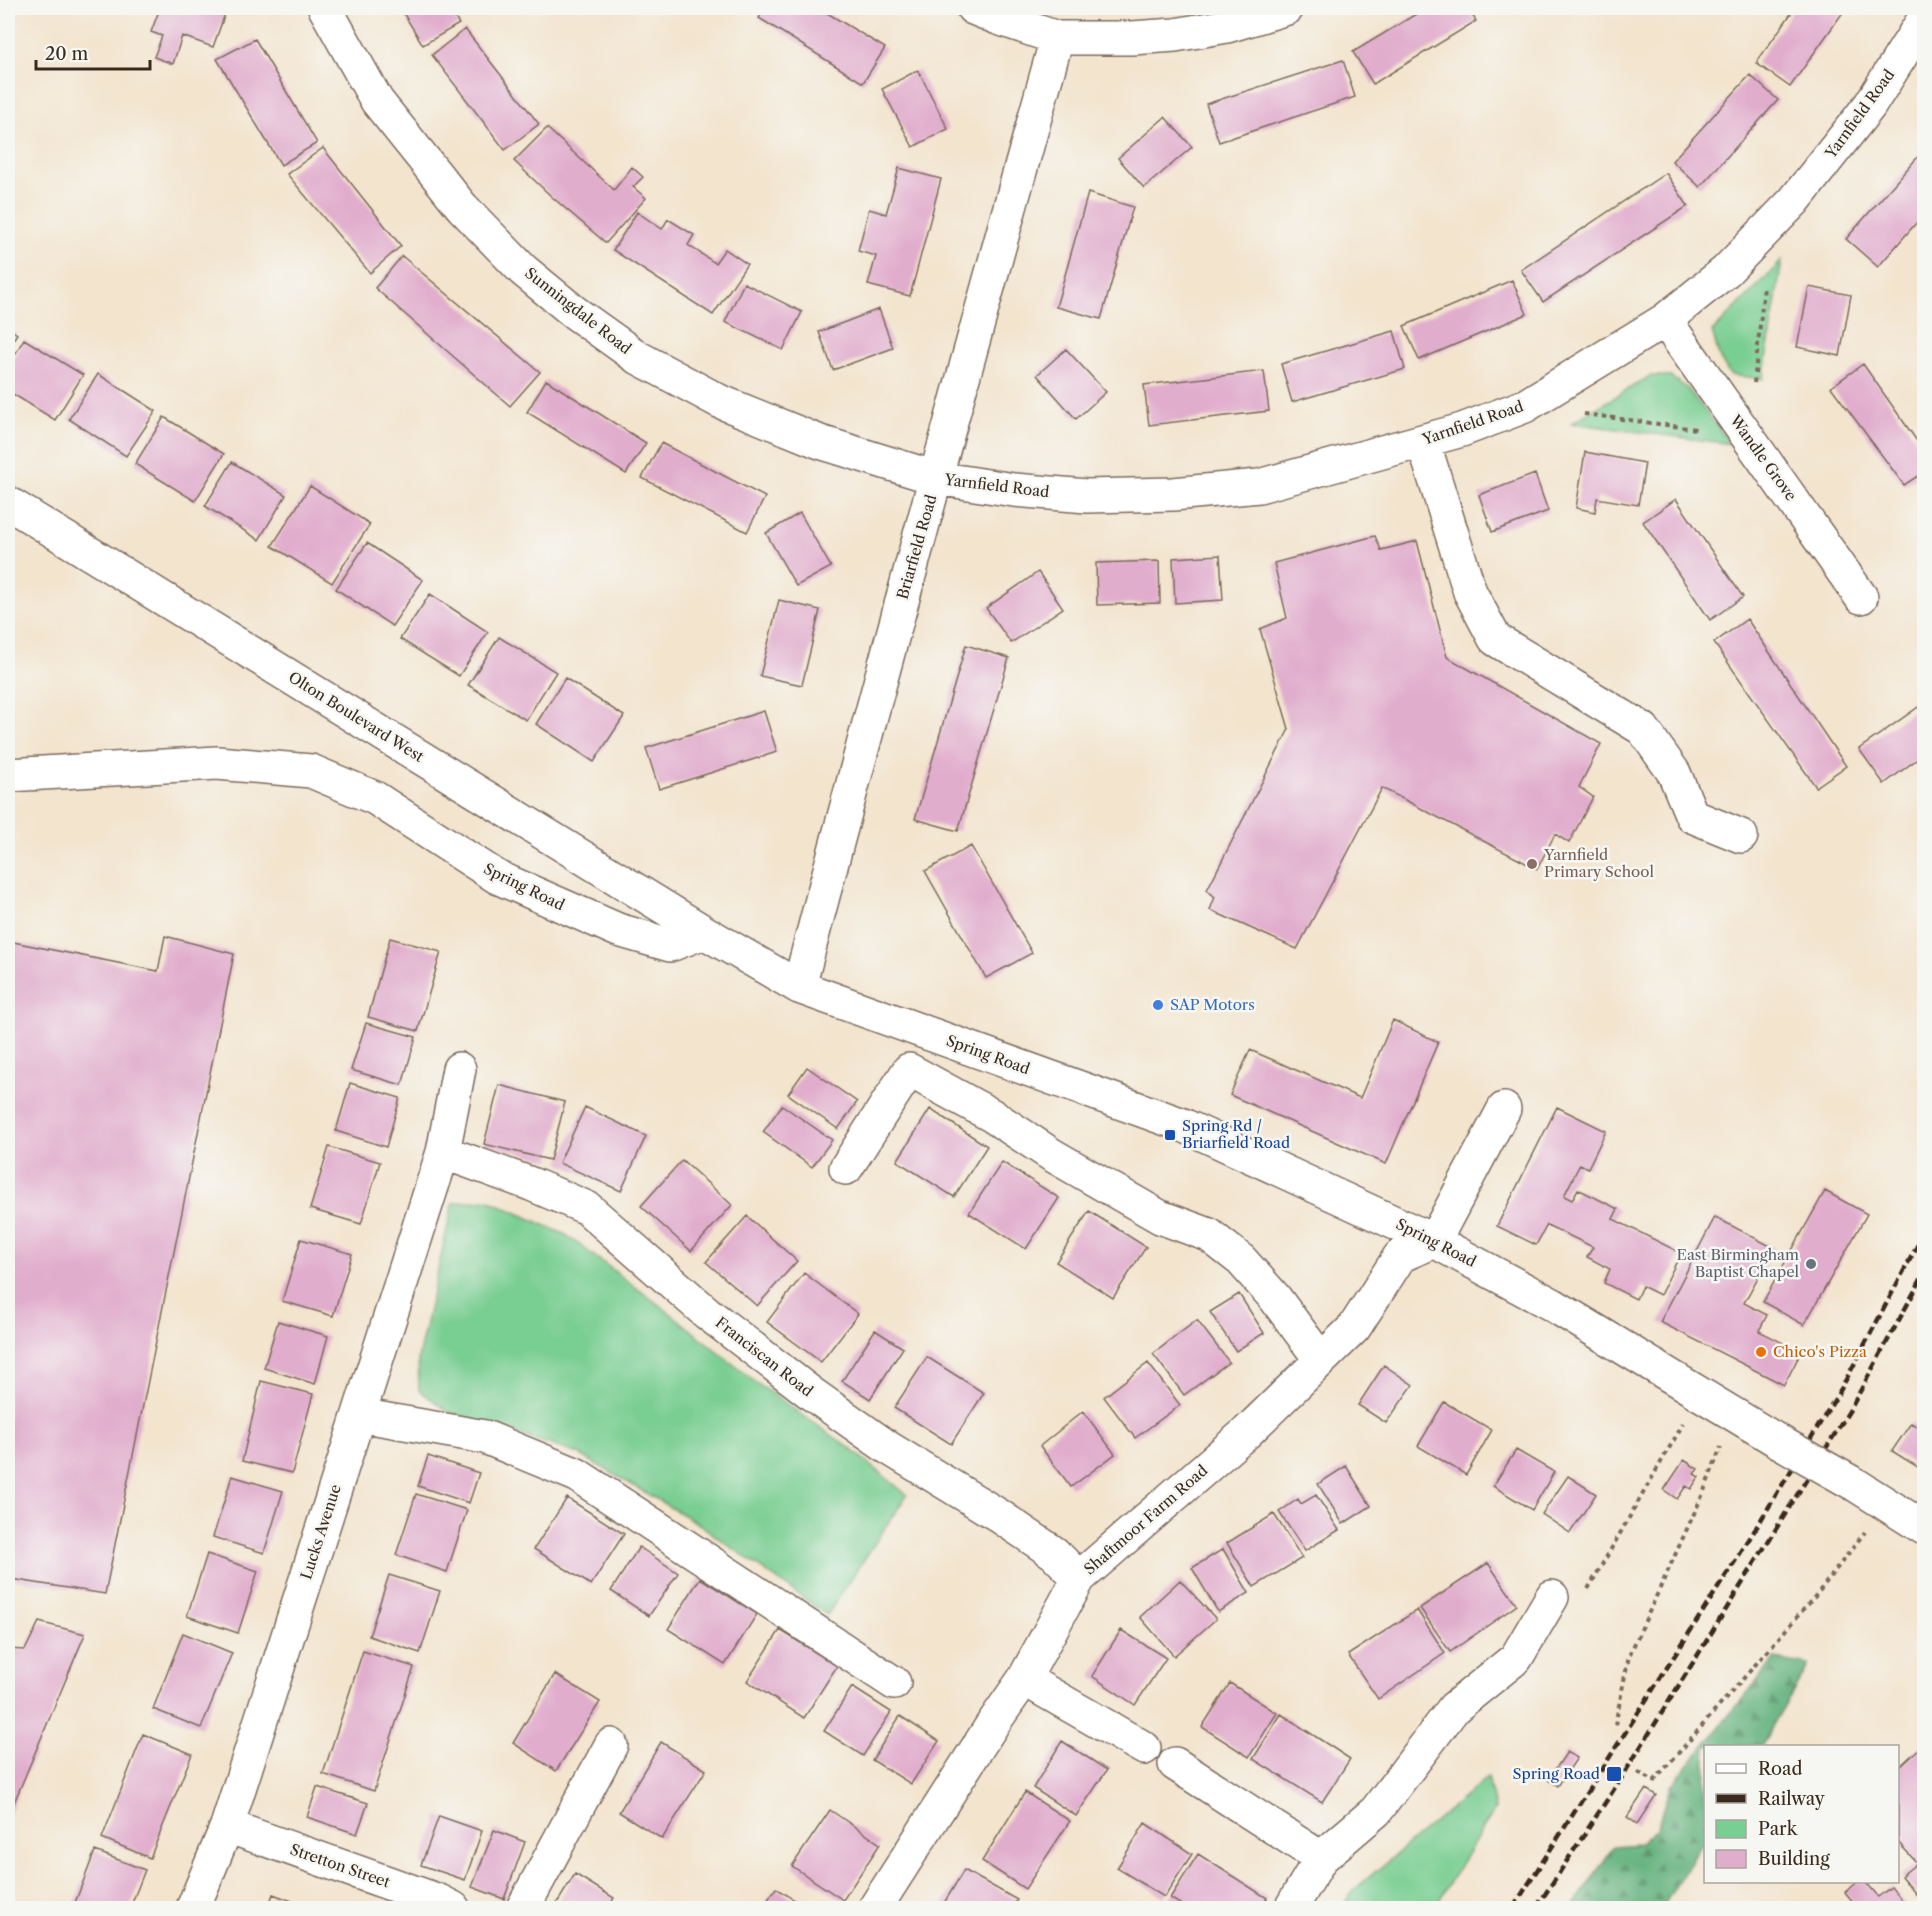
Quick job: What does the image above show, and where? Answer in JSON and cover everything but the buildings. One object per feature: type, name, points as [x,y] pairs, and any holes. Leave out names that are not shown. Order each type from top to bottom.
[{"type":"street","name":"Sunningdale Road","points":[[325,8],[377,101],[462,207],[523,270],[574,312],[637,357],[719,401],[820,442],[936,478]]},
{"type":"street","points":[[973,8],[1057,38],[1132,38],[1175,35],[1227,26],[1287,8]]},
{"type":"street","name":"Yarnfield Road","points":[[936,478],[1014,490],[1088,496],[1173,494],[1259,486],[1462,430],[1525,406],[1665,320],[1726,271],[1794,201],[1870,105],[1924,19]]},
{"type":"street","name":"Briarfield Road","points":[[799,987],[891,637],[1057,38]]},
{"type":"street","name":"Wandle Grove","points":[[1665,320],[1861,597]]},
{"type":"street","points":[[1424,441],[1470,592],[1495,639],[1643,729],[1674,773],[1692,816],[1741,836]]},
{"type":"street","name":"Olton Boulevard West","points":[[8,503],[704,932]]},
{"type":"street","name":"Spring Road","points":[[8,776],[217,763],[311,771],[375,798],[497,877],[618,930],[670,945],[704,932],[799,987],[1183,1125],[1434,1241],[1552,1305],[1733,1415],[1856,1485],[1924,1528]]},
{"type":"street","name":"Lucks Avenue","points":[[194,1908],[227,1826],[443,1152],[459,1069]]},
{"type":"street","points":[[846,1168],[909,1070],[991,1115],[1052,1155],[1160,1218],[1209,1235],[1240,1260],[1268,1290],[1321,1360]]},
{"type":"street","points":[[1434,1241],[1504,1109]]},
{"type":"street","name":"Franciscan Road","points":[[443,1152],[531,1184],[587,1208],[706,1313],[812,1394],[887,1447],[998,1515],[1054,1553],[1079,1578]]},
{"type":"street","name":"Shaftmoor Farm Road","points":[[875,1908],[1024,1679],[1079,1578],[1247,1432],[1354,1328],[1400,1256],[1434,1241]]},
{"type":"street","points":[[359,1415],[485,1437],[577,1475],[894,1683]]},
{"type":"street","points":[[1291,1908],[1321,1858],[1376,1811],[1454,1708],[1516,1659],[1552,1597]]},
{"type":"street","points":[[1024,1679],[1144,1748]]},
{"type":"street","points":[[523,1908],[611,1745]]},
{"type":"street","points":[[1175,1764],[1321,1858]]},
{"type":"street","name":"Stretton Street","points":[[227,1826],[439,1901],[453,1908]]},
{"type":"path","points":[[1615,1725],[1629,1656],[1702,1496],[1733,1415]]},
{"type":"path","points":[[1638,1772],[1654,1780],[1817,1594],[1886,1505]]},
{"type":"green space","points":[[1782,261],[1763,379],[1730,375],[1720,359],[1712,332]]},
{"type":"green space","points":[[1650,376],[1669,376],[1687,388],[1731,444],[1571,423]]},
{"type":"green space","points":[[489,1200],[566,1235],[674,1316],[755,1382],[850,1448],[907,1495],[827,1615],[699,1524],[579,1454],[449,1412],[419,1390],[418,1358],[453,1203]]},
{"type":"green space","points":[[1775,1659],[1809,1665],[1762,1745],[1704,1745]]},
{"type":"green space","points":[[1704,1746],[1704,1841],[1662,1908],[1572,1908],[1614,1846],[1639,1844],[1657,1828],[1670,1787]]},
{"type":"green space","points":[[1488,1777],[1495,1809],[1434,1908],[1341,1908],[1355,1889]]},
{"type":"railway","points":[[1513,1908],[1748,1541],[1841,1389],[1924,1233]]},
{"type":"railway","points":[[1536,1908],[1622,1777],[1851,1408],[1924,1274]]},
{"type":"place","name":"Yarnfield Primary School","points":[[1532,864]]},
{"type":"place","name":"SAP Motors","points":[[1158,1005]]},
{"type":"place","name":"Spring Rd / Briarfield Road","points":[[1170,1135]]},
{"type":"place","name":"East Birmingham Baptist Chapel","points":[[1811,1264]]},
{"type":"place","name":"Chico's Pizza","points":[[1761,1352]]},
{"type":"place","name":"Spring Road","points":[[1614,1774]]}]
